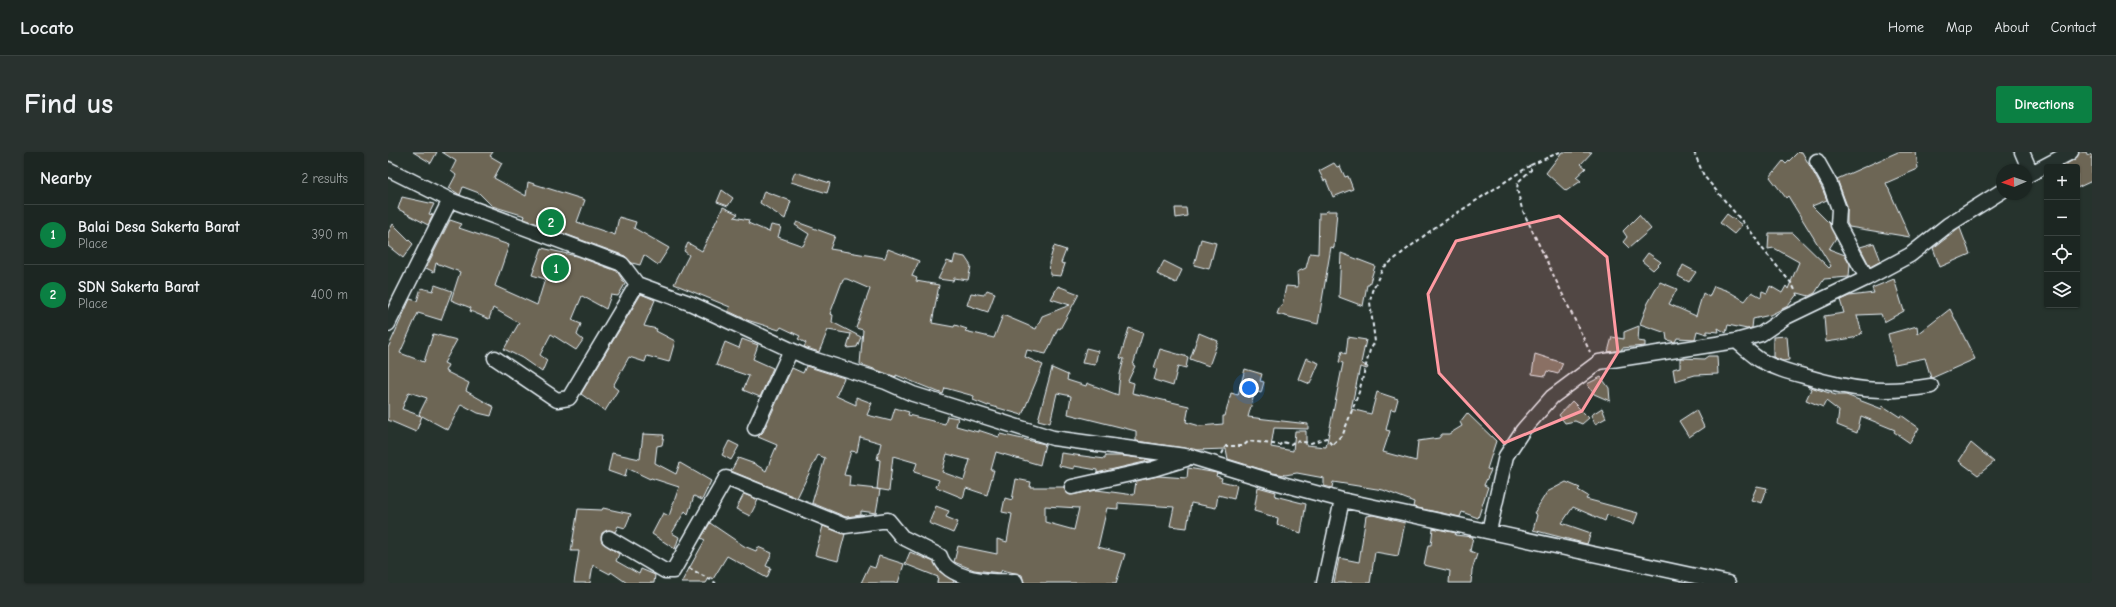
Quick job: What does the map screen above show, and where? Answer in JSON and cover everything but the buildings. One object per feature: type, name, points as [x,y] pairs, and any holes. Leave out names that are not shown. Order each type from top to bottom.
[{"type":"street","points":[[2022,152],[2025,164]]},
{"type":"street","points":[[2032,172],[2071,152]]},
{"type":"street","points":[[1817,161],[1830,184],[1839,209],[1838,225],[1867,278]]},
{"type":"street","points":[[388,169],[450,200],[622,264],[636,284],[692,304],[806,357],[886,382],[913,394],[1052,438],[1192,457],[1271,482],[1342,500],[1728,583]]},
{"type":"street","points":[[1489,531],[1506,456],[1523,430],[1552,397],[1599,362],[1736,341],[1761,334],[1786,317],[1867,278],[1910,254],[1948,225],[1996,195]]},
{"type":"street","points":[[388,324],[393,300],[450,200]]},
{"type":"street","points":[[495,358],[557,400],[569,398],[636,284]]},
{"type":"street","points":[[1736,341],[1759,360],[1772,366],[1830,384],[1883,391],[1901,391],[1931,386]]},
{"type":"street","points":[[755,428],[791,350]]},
{"type":"street","points":[[1072,487],[1153,469],[1192,457]]},
{"type":"street","points":[[609,538],[665,571],[672,571],[679,562],[726,478],[845,526],[888,520],[902,537],[940,556],[942,562],[955,572],[969,578],[994,582],[1015,581],[1016,583]]},
{"type":"street","points":[[1324,583],[1342,500]]},
{"type":"path","points":[[1226,446],[1243,446],[1249,441],[1280,445],[1282,442],[1292,444],[1295,441],[1311,443],[1326,438],[1332,445],[1342,434],[1359,392],[1370,350],[1375,342],[1370,302],[1372,291],[1383,268],[1434,228],[1531,165],[1560,152]]},
{"type":"path","points":[[1694,152],[1704,176],[1745,223],[1792,284],[1805,308]]},
{"type":"path","points":[[1531,165],[1531,170],[1518,182],[1517,189],[1522,209],[1596,364]]},
{"type":"path","points":[[679,562],[716,583]]},
{"type":"highlighted area","points":[[1559,216],[1607,257],[1618,352],[1582,411],[1504,443],[1439,373],[1428,294],[1456,241]]},
{"type":"place","name":"SDN Sakerta Barat","points":[[551,222]]},
{"type":"place","name":"Balai Desa Sakerta Barat","points":[[556,268]]}]
